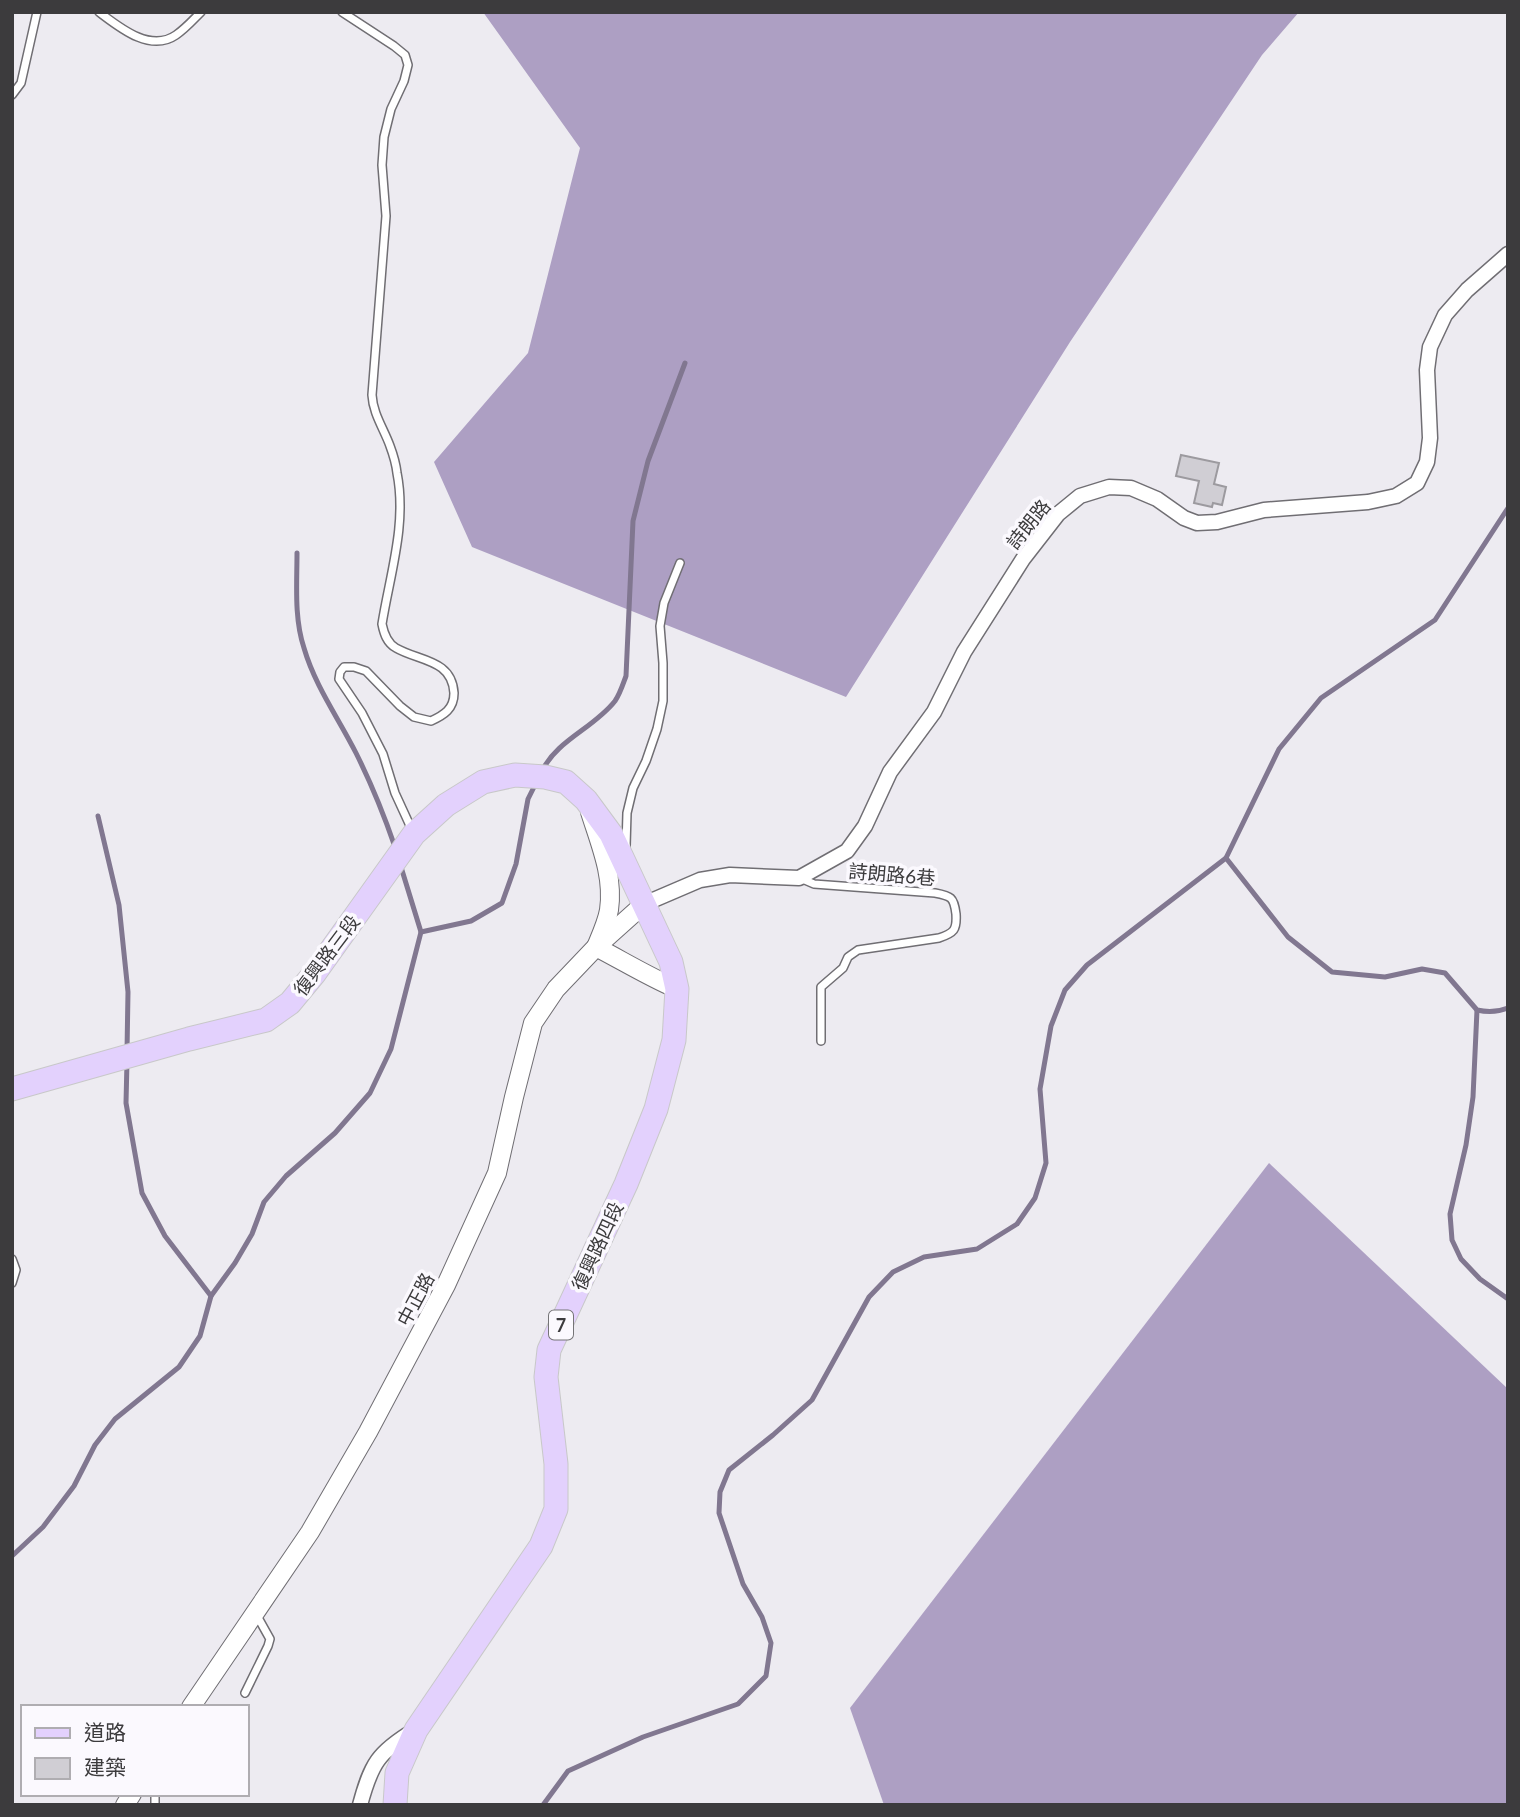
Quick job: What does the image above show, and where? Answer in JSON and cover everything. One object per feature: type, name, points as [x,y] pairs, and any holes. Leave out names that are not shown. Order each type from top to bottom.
[{"type":"main road","name":"復興路三段","points":[[12,1089],[266,1020],[290,1003],[314,974],[414,834],[446,806],[482,782],[515,775],[545,777]]},
{"type":"main road","name":"復興路四段","points":[[395,1805],[397,1773],[416,1730],[541,1546],[556,1509],[556,1464],[546,1377],[550,1350],[626,1184],[656,1109],[674,1040],[677,989],[671,962],[611,834],[586,800],[566,782],[545,777]]},
{"type":"street","name":"詩朗路","points":[[799,877],[847,851],[865,826],[890,772],[934,712],[964,652],[1023,559],[1058,514],[1080,496],[1109,487],[1131,488],[1157,499],[1184,518],[1197,523],[1217,522],[1264,510],[1368,502],[1396,496],[1417,483],[1427,463],[1430,438],[1427,370],[1430,347],[1445,315],[1466,290],[1508,254]]},
{"type":"street","points":[[586,800],[611,887],[609,912],[596,947],[677,989]]},
{"type":"street","points":[[644,904],[700,880],[730,875],[799,877]]},
{"type":"street","name":"中正路","points":[[192,1705],[310,1532],[368,1432],[446,1285],[497,1173],[533,1023],[556,989],[596,947],[644,904]]},
{"type":"street","points":[[360,1805],[376,1761],[392,1744],[416,1730]]},
{"type":"lane","points":[[12,95],[21,83],[37,12]]},
{"type":"lane","points":[[99,12],[121,29],[154,42],[176,35],[201,12]]},
{"type":"lane","points":[[342,12],[394,46],[405,55],[408,65],[404,81],[391,108],[384,137],[382,165],[386,216],[372,406],[390,446],[401,498],[399,540],[382,625],[384,635],[394,647],[440,666],[450,677],[454,691],[452,706],[444,715],[431,721],[414,717],[366,671],[344,667],[339,679],[362,713],[383,754],[403,814],[414,834]]},
{"type":"lane","points":[[625,864],[627,813],[633,788],[657,729],[663,701],[660,626],[664,603],[680,564]]},
{"type":"lane","name":"詩朗路6巷","points":[[799,877],[814,884],[935,892],[949,895],[955,902],[957,925],[950,934],[858,950],[848,957],[843,968],[821,986],[821,1041]]},
{"type":"lane","points":[[12,1259],[16,1270],[12,1283]]},
{"type":"lane","points":[[245,1693],[270,1639],[255,1613]]},
{"type":"shaded area","points":[[483,12],[1299,12],[1262,55],[1070,342],[846,697],[472,547],[434,462],[528,353],[580,148]]},
{"type":"shaded area","points":[[1269,1163],[1508,1389],[1508,1805],[884,1805],[850,1708]]},
{"type":"building","points":[[1181,455],[1219,463],[1214,484],[1226,487],[1222,505],[1213,503],[1212,507],[1194,503],[1199,481],[1176,476]]},
{"type":"waterway","points":[[542,771],[566,742],[597,719],[615,701],[626,676],[633,521],[648,461],[685,363]]},
{"type":"waterway","points":[[543,1805],[568,1771],[643,1737],[738,1704],[766,1676],[771,1643],[762,1617],[743,1584],[719,1513],[720,1492],[729,1470],[812,1400],[869,1297],[893,1272],[924,1257],[977,1249],[1017,1224],[1035,1198],[1046,1163],[1040,1089],[1051,1026],[1065,990],[1087,965],[1226,858],[1279,749],[1321,698],[1435,620],[1508,508]]},
{"type":"waterway","points":[[297,553],[297,613],[304,648],[321,689],[367,776],[395,847]]},
{"type":"waterway","points":[[12,1556],[43,1527],[74,1486],[95,1445],[115,1419],[179,1367],[200,1336],[211,1296],[252,1234],[264,1202],[286,1176],[335,1133],[370,1093],[391,1049],[421,932],[471,921],[502,903],[516,864],[528,799],[536,783]]},
{"type":"waterway","points":[[98,816],[119,905],[128,992],[127,1051]]},
{"type":"waterway","points":[[1226,858],[1288,937],[1332,972],[1385,977],[1422,969],[1445,973],[1477,1010],[1508,1008]]},
{"type":"waterway","points":[[401,867],[421,932]]},
{"type":"waterway","points":[[1477,1010],[1473,1097],[1466,1145],[1450,1214],[1452,1240],[1461,1259],[1480,1279],[1508,1299]]},
{"type":"waterway","points":[[127,1061],[126,1103],[142,1193],[165,1236],[211,1296]]}]
